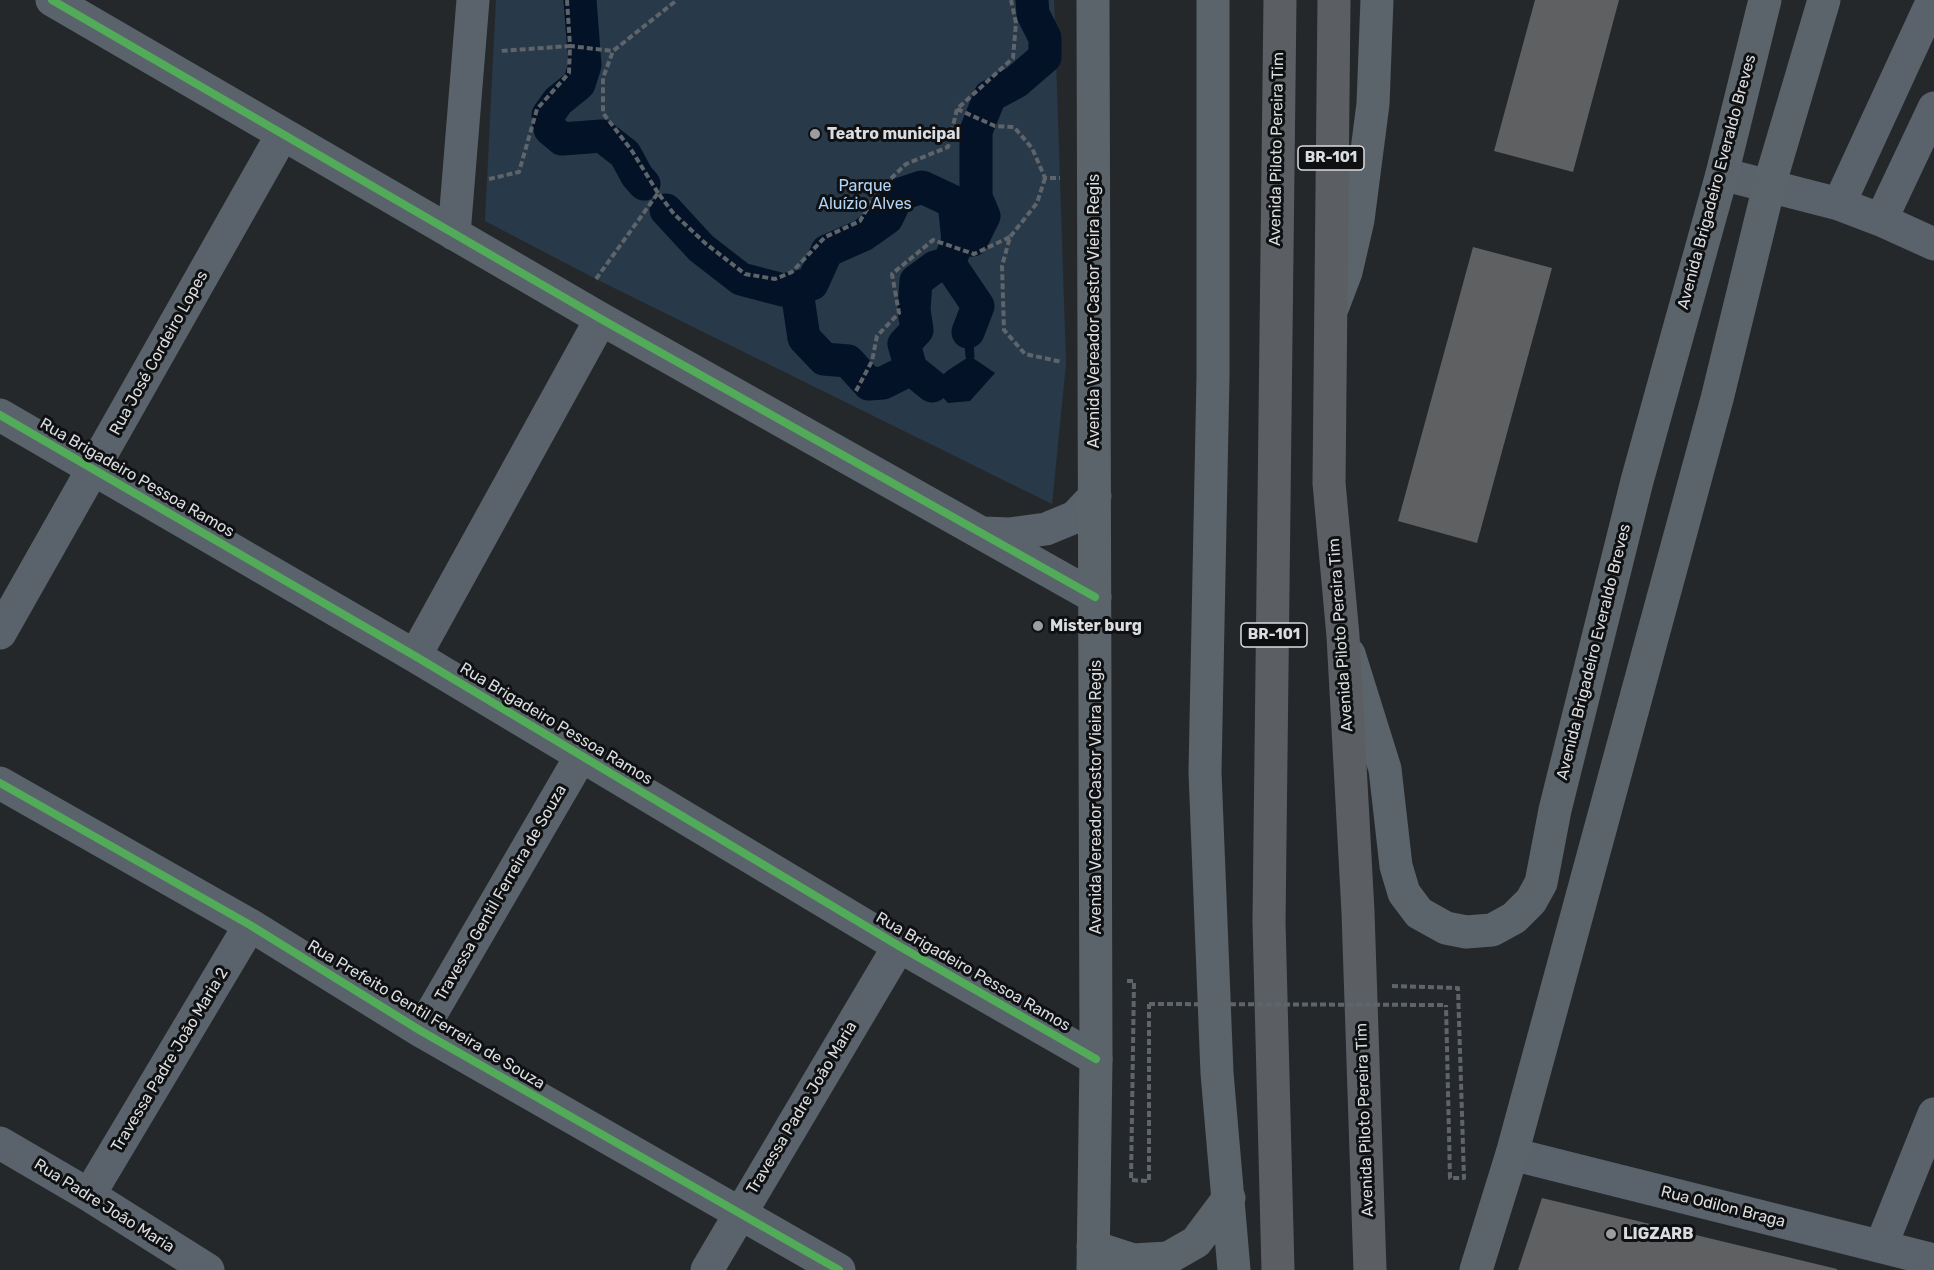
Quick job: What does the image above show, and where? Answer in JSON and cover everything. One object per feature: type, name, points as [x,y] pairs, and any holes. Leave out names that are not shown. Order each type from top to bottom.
[{"type":"highway","name":"Avenida Piloto Pereira Tim","points":[[1278,1270],[1269,922],[1280,0]]},
{"type":"highway","name":"Avenida Piloto Pereira Tim","points":[[1334,0],[1329,483],[1343,636],[1360,986],[1370,1270]]},
{"type":"main road","name":"Avenida Vereador Castor Vieira Regis","points":[[1093,0],[1096,980],[1093,1258]]},
{"type":"main road","points":[[1213,0],[1214,365],[1205,771],[1217,1072],[1234,1270]]},
{"type":"main road","points":[[1329,316],[1346,272],[1358,220],[1373,104],[1377,0]]},
{"type":"main road","name":"Avenida Brigadeiro Everaldo Breves","points":[[1343,636],[1385,769],[1396,866],[1404,893],[1419,913],[1446,928],[1466,932],[1492,930],[1514,918],[1531,901],[1541,883],[1555,810],[1636,481],[1722,174],[1765,0]]},
{"type":"main road","points":[[1476,1270],[1512,1154],[1717,399],[1769,186],[1824,0]]},
{"type":"main road","points":[[1093,1258],[1133,1260],[1168,1258],[1196,1242],[1229,1198]]},
{"type":"street","points":[[52,0],[601,319],[1095,597]]},
{"type":"street","points":[[454,234],[472,0]]},
{"type":"street","points":[[1839,204],[1933,0]]},
{"type":"street","points":[[1881,220],[1934,108]]},
{"type":"street","name":"Rua José Cordeiro Lopes","points":[[0,633],[282,135]]},
{"type":"street","points":[[1722,174],[1839,204],[1934,244]]},
{"type":"street","points":[[415,656],[601,319]]},
{"type":"street","name":"Rua Brigadeiro Pessoa Ramos","points":[[0,415],[415,656],[899,946],[1096,1059]]},
{"type":"street","points":[[982,533],[1009,534],[1047,529],[1075,517],[1095,496]]},
{"type":"street","name":"Travessa Gentil Ferreira de Souza","points":[[421,1031],[581,756]]},
{"type":"street","name":"Rua Prefeito Gentil Ferreira de Souza","points":[[0,783],[250,926],[421,1031],[838,1270]]},
{"type":"street","name":"Travessa Padre João Maria 2","points":[[89,1195],[250,926]]},
{"type":"street","name":"Travessa Padre João Maria","points":[[707,1270],[899,946]]},
{"type":"street","points":[[1881,1246],[1934,1114]]},
{"type":"street","name":"Rua Padre João Maria","points":[[0,1143],[89,1195],[208,1270]]},
{"type":"street","name":"Rua Odilon Braga","points":[[1512,1154],[1934,1260]]},
{"type":"path","points":[[487,180],[519,172],[537,109],[569,73],[572,46],[567,0]]},
{"type":"path","points":[[676,0],[612,51],[603,78],[603,113],[632,151],[658,193],[674,213],[705,243],[745,273],[775,279],[792,272],[825,237],[860,221],[877,192],[906,164],[948,147],[958,110],[1013,58],[1016,23],[1011,0]]},
{"type":"path","points":[[493,51],[572,46],[612,51]]},
{"type":"path","points":[[958,110],[995,126],[1014,127],[1032,148],[1045,178],[1037,203],[1010,237],[1002,266],[1004,330],[1025,354],[1066,363],[1094,365]]},
{"type":"path","points":[[1045,178],[1094,180]]},
{"type":"path","points":[[596,279],[658,193]]},
{"type":"path","points":[[856,391],[872,361],[878,336],[899,313],[892,274],[933,240],[974,254],[1010,237]]},
{"type":"path","points":[[1096,980],[1134,981],[1131,1180],[1149,1181],[1149,1004],[1446,1005],[1450,1178],[1464,1178],[1458,988],[1360,986]]},
{"type":"green space","name":"Parque Aluízio Alves","points":[[496,0],[1054,0],[1066,363],[1052,504],[596,279],[485,221]]},
{"type":"shaded area","points":[[970,356],[995,373],[970,401],[948,403],[932,386],[947,371]]},
{"type":"building","points":[[1535,0],[1619,0],[1573,172],[1494,151]]},
{"type":"building","points":[[1473,247],[1552,268],[1477,543],[1398,521]]},
{"type":"building","name":"LIGZARB","points":[[1542,1198],[1837,1269],[1837,1270],[1518,1270]]},
{"type":"waterway","points":[[580,0],[585,65],[579,84],[558,101],[548,115],[550,129],[562,139],[602,136],[625,154],[644,184]]},
{"type":"waterway","points":[[958,241],[972,240],[984,216],[976,197],[976,131],[990,96],[1016,82],[1045,57],[1045,38],[1033,14],[1032,0]]},
{"type":"waterway","points":[[666,210],[701,248],[741,279],[783,290],[812,284],[827,251],[863,235],[887,218],[898,195],[922,187],[954,202],[958,241],[949,263],[978,306],[968,332]]},
{"type":"waterway","points":[[932,386],[911,369],[904,344],[917,330],[914,310],[916,281],[935,267],[949,263]]},
{"type":"waterway","points":[[792,288],[798,298],[804,338],[824,359],[848,361],[869,384],[883,383],[911,369]]},
{"type":"waterway","points":[[968,332],[970,356]]},
{"type":"cycle path","points":[[52,0],[601,319],[1095,597]]},
{"type":"cycle path","points":[[0,415],[415,656],[899,946],[1096,1059]]},
{"type":"cycle path","points":[[0,783],[250,925],[421,1031],[839,1270]]},
{"type":"place","name":"Teatro municipal","points":[[815,134]]},
{"type":"place","name":"Mister burg","points":[[1038,626]]},
{"type":"place","name":"LIGZARB","points":[[1611,1234]]}]
